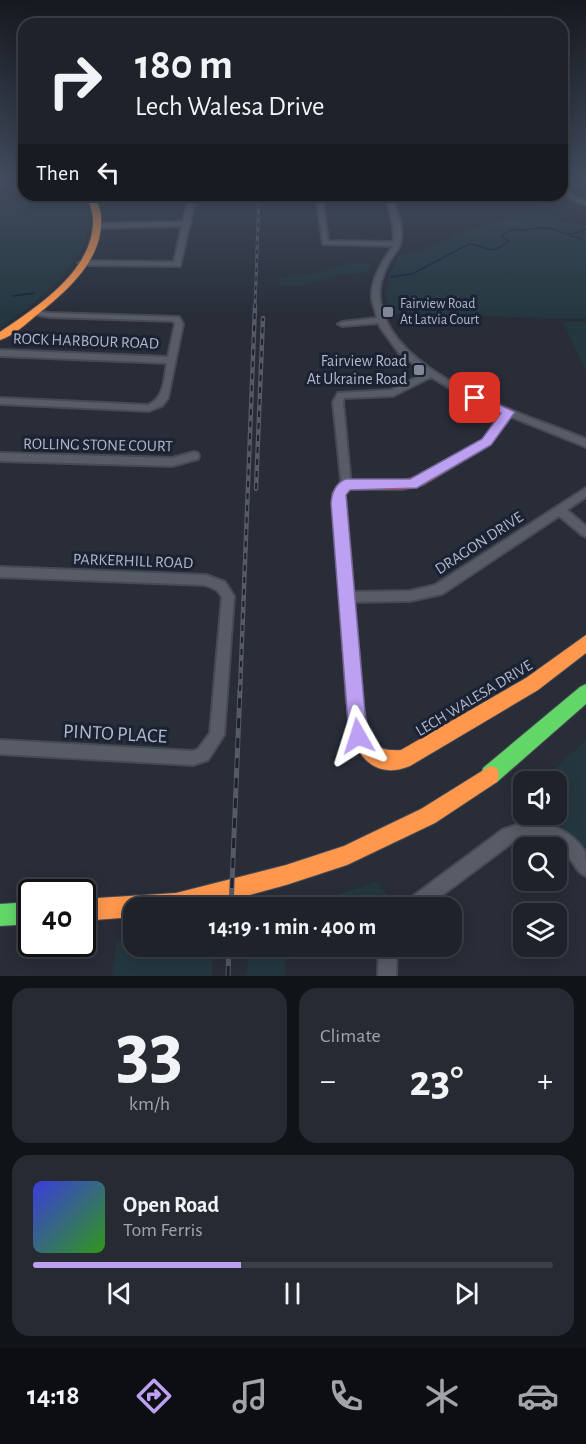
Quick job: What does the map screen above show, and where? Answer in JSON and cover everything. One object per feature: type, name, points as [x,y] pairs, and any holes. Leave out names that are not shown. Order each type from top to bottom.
[{"type":"street","points":[[0,338],[36,312],[67,283],[82,263],[98,227]]},
{"type":"street","points":[[82,263],[175,264],[179,261],[187,227]]},
{"type":"street","points":[[324,227],[326,243],[397,244]]},
{"type":"street","points":[[394,227],[397,244],[377,280],[376,302],[382,321],[402,348],[432,374],[463,392],[586,443]]},
{"type":"street","points":[[0,401],[148,408],[159,404],[165,396],[179,324],[176,320],[53,315],[36,312]]},
{"type":"street","points":[[342,324],[382,321]]},
{"type":"street","name":"ROCK HARBOUR ROAD","points":[[0,353],[171,360]]},
{"type":"street","points":[[432,374],[393,393],[341,395],[338,402],[346,485],[403,485],[419,481],[487,442],[509,412]]},
{"type":"street","name":"ROLLING STONE COURT","points":[[0,457],[172,462],[194,456]]},
{"type":"street","name":"LECH WALESA DRIVE","points":[[346,485],[339,493],[338,503],[358,736],[372,756],[382,761],[393,762],[413,753],[532,684],[586,643]]},
{"type":"street","name":"DRAGON DRIVE","points":[[346,597],[410,596],[438,590],[586,492]]},
{"type":"street","points":[[559,510],[586,532]]},
{"type":"street","name":"PARKERHILL ROAD","points":[[0,572],[206,580],[221,586],[228,596],[217,735]]},
{"type":"street","points":[[96,909],[176,904],[286,875],[347,855],[428,816],[486,778],[586,693]]},
{"type":"street","name":"PINTO PLACE","points":[[0,747],[193,758],[203,755],[211,748],[217,735]]},
{"type":"street","points":[[426,897],[508,836],[522,830],[536,828],[553,832],[566,841],[586,868]]},
{"type":"street","points":[[0,915],[18,914]]},
{"type":"street","points":[[387,976],[388,957]]},
{"type":"shaded area","points":[[0,227],[87,227],[87,234],[79,253],[66,272],[50,289],[0,328]]},
{"type":"shaded area","points":[[481,227],[586,227],[586,319],[388,314],[386,298],[388,284],[399,256],[426,250],[467,230]]},
{"type":"shaded area","points":[[350,263],[373,264],[364,274],[343,275],[298,286],[280,285],[278,278],[317,273]]},
{"type":"shaded area","points":[[563,322],[586,322],[586,369],[585,369]]},
{"type":"shaded area","points":[[586,740],[586,855],[561,827],[556,825],[567,825],[567,771],[553,771]]},
{"type":"shaded area","points":[[376,882],[390,897],[329,897]]},
{"type":"shaded area","points":[[123,940],[123,957],[213,957],[212,976],[112,976],[117,941]]},
{"type":"shaded area","points":[[248,957],[295,957],[285,960],[285,976],[247,976]]},
{"type":"waterway","points":[[391,277],[412,274],[469,244],[492,250],[497,249],[509,241],[501,236],[513,229],[546,228],[568,234],[586,229]]},
{"type":"waterway","points":[[570,236],[582,239]]},
{"type":"waterway","points":[[13,296],[34,293]]},
{"type":"railway","points":[[255,308],[258,227]]},
{"type":"railway","points":[[240,691],[255,306]]},
{"type":"railway","points":[[256,489],[263,318]]},
{"type":"railway","points":[[231,897],[240,690]]},
{"type":"railway","points":[[228,976],[229,957]]},
{"type":"traffic: fast","points":[[490,775],[586,693]]},
{"type":"traffic: fast","points":[[0,915],[18,914]]},
{"type":"traffic: slow","points":[[0,337],[64,287],[88,255],[95,237],[96,227]]},
{"type":"traffic: slow","points":[[355,703],[358,726],[365,746],[379,758],[403,759],[532,684],[586,643]]},
{"type":"traffic: slow","points":[[96,909],[176,904],[286,875],[347,855],[428,816],[490,775]]},
{"type":"traffic: jam","points":[[355,703],[339,493],[346,485],[403,485],[419,481],[487,442],[509,412]]},
{"type":"place","name":"Fairview Road At Latvia Court","points":[[388,312]]},
{"type":"place","name":"Fairview Road At Ukraine Road","points":[[419,370]]},
{"type":"route","points":[[358,736],[339,493],[346,485],[412,484],[487,442],[509,412],[475,398]]}]
